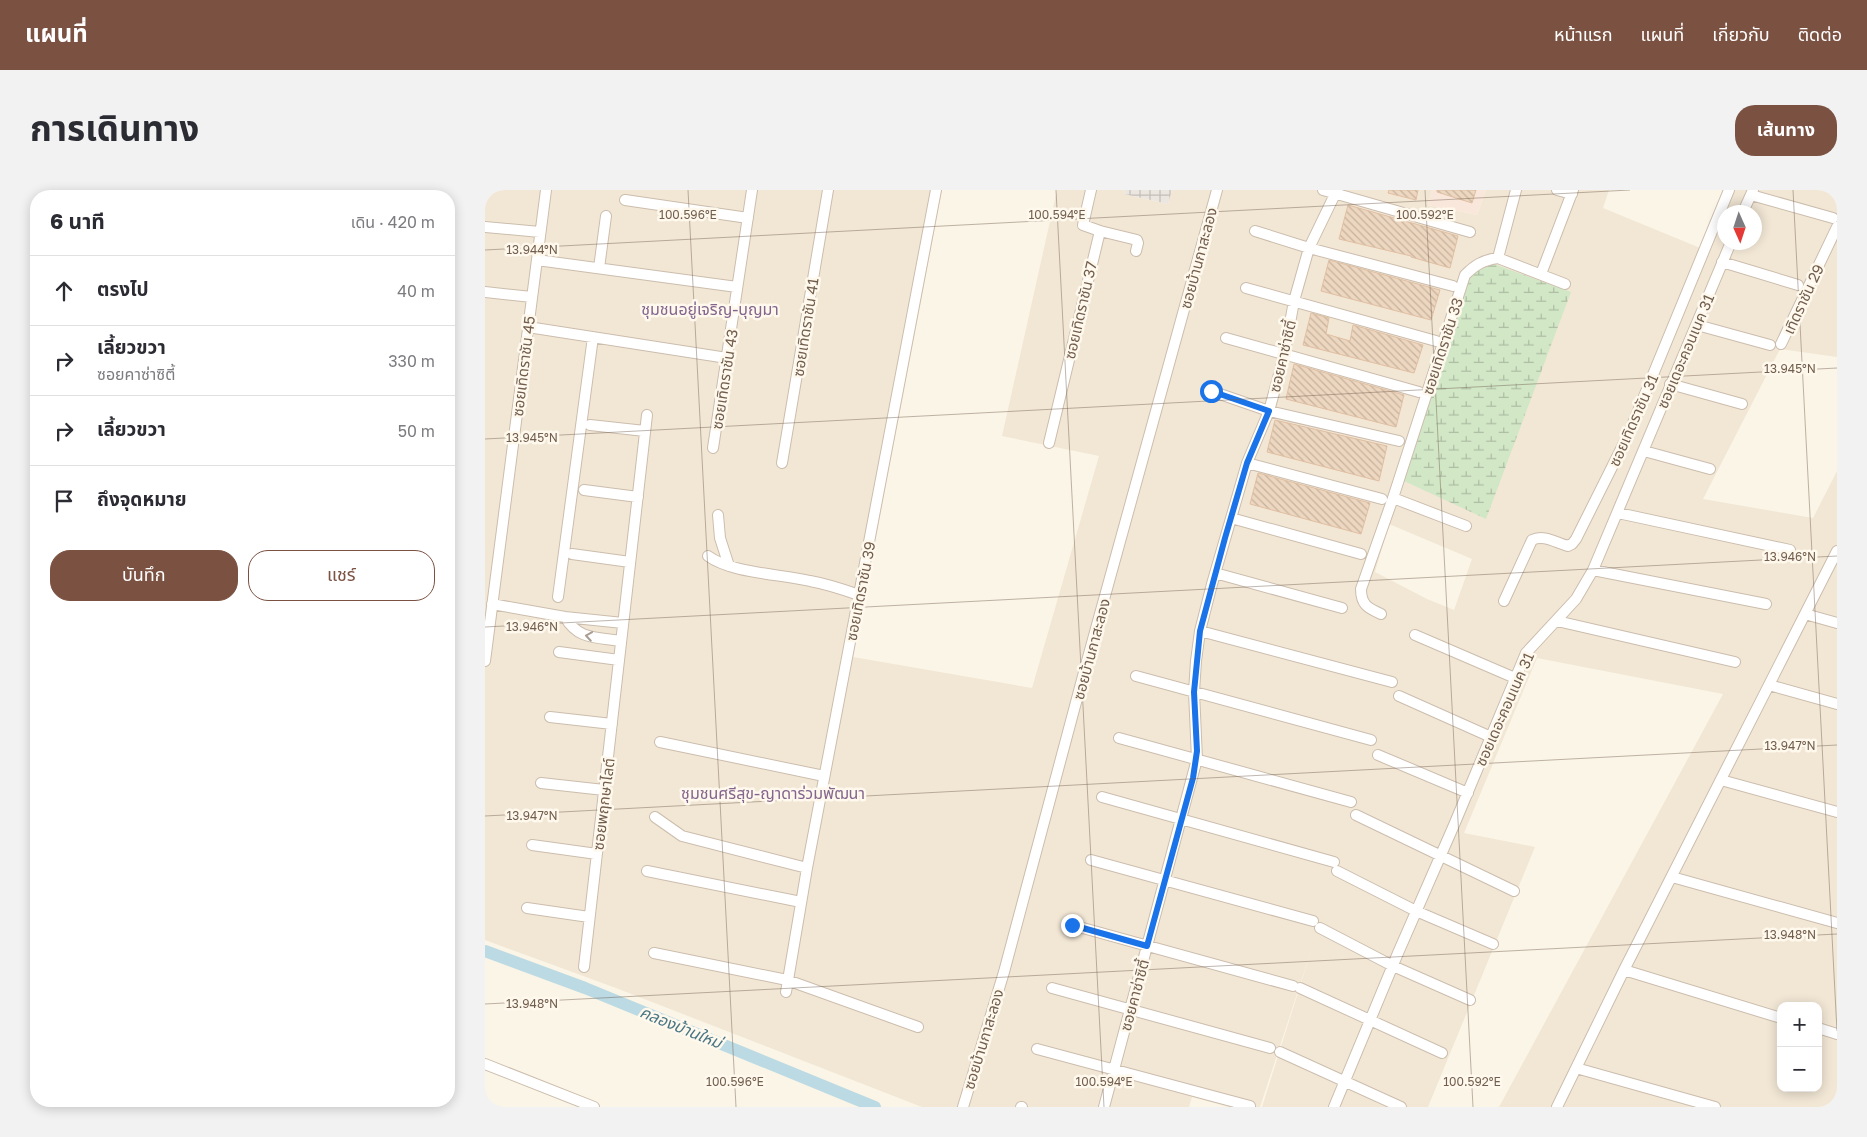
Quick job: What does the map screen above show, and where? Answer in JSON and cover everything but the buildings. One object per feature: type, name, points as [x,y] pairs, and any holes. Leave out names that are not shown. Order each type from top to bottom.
[{"type":"street","name":"ซอยเทิดราชัน 45","points":[[485,661],[546,190]]},
{"type":"street","name":"ซอยเทิดราชัน 43","points":[[713,448],[752,190]]},
{"type":"street","name":"ซอยเทิดราชัน 41","points":[[782,463],[828,190]]},
{"type":"street","name":"ซอยเทิดราชัน 39","points":[[785,992],[936,190]]},
{"type":"street","points":[[1091,190],[1083,225],[1137,240],[1136,251]]},
{"type":"street","name":"ซอยบ้านกาสะลอง","points":[[963,1107],[1004,972],[1217,190]]},
{"type":"street","points":[[1323,190],[1337,192],[1470,232]]},
{"type":"street","points":[[1516,190],[1498,258],[1565,284]]},
{"type":"street","points":[[1541,274],[1572,192],[1557,190]]},
{"type":"street","name":"ซอยเทิดราชัน 31","points":[[1503,601],[1532,540],[1544,538],[1567,546],[1576,539],[1629,433],[1729,190]]},
{"type":"street","name":"ซอยคาซ่าซิตี้","points":[[1104,1107],[1197,759],[1194,692],[1200,631],[1247,463],[1269,411],[1284,356],[1294,301],[1309,248],[1337,192]]},
{"type":"street","points":[[1746,205],[1752,192],[1835,223]]},
{"type":"street","points":[[625,200],[748,218]]},
{"type":"street","points":[[599,268],[606,216]]},
{"type":"street","name":"เทิดราชัน 29","points":[[1781,344],[1835,223]]},
{"type":"street","points":[[485,227],[540,232]]},
{"type":"street","name":"ซอยเทิดราชัน 37","points":[[1049,443],[1099,231]]},
{"type":"street","points":[[1255,231],[1309,248],[1453,286]]},
{"type":"street","name":"ซอยเดอะคอนเนค 31","points":[[1335,1107],[1526,653],[1576,599],[1593,570],[1727,250]]},
{"type":"street","name":"ซอยเทิดราชัน 33","points":[[1381,614],[1366,607],[1363,603],[1361,589],[1393,498],[1465,275],[1476,264],[1487,259],[1498,258]]},
{"type":"street","points":[[537,260],[737,287]]},
{"type":"street","points":[[1722,262],[1797,285]]},
{"type":"street","points":[[1246,288],[1436,341]]},
{"type":"street","points":[[485,292],[532,297]]},
{"type":"street","points":[[1697,325],[1769,345]]},
{"type":"street","points":[[528,327],[727,358]]},
{"type":"street","points":[[558,597],[593,337]]},
{"type":"street","points":[[1226,338],[1284,356],[1419,392]]},
{"type":"street","points":[[1670,384],[1742,404]]},
{"type":"street","points":[[1211,391],[1269,411],[1399,441]]},
{"type":"street","name":"ซอยพฤกษาไลต์","points":[[584,967],[647,415]]},
{"type":"street","points":[[590,425],[645,431]]},
{"type":"street","points":[[1644,451],[1710,468]]},
{"type":"street","points":[[1247,463],[1382,499]]},
{"type":"street","points":[[584,490],[638,497]]},
{"type":"street","points":[[1393,498],[1465,526]]},
{"type":"street","points":[[1617,513],[1790,550]]},
{"type":"street","points":[[718,515],[720,538],[729,566]]},
{"type":"street","points":[[1231,518],[1361,554]]},
{"type":"street","points":[[1557,1107],[1624,970],[1837,551]]},
{"type":"street","points":[[572,554],[630,562]]},
{"type":"street","points":[[708,556],[716,562],[729,566],[809,580],[859,595]]},
{"type":"street","points":[[1593,570],[1766,604]]},
{"type":"street","points":[[1215,573],[1342,608]]},
{"type":"street","points":[[492,604],[565,617],[623,623]]},
{"type":"street","points":[[1805,614],[1837,623]]},
{"type":"street","points":[[565,617],[571,627],[579,634],[621,641]]},
{"type":"street","points":[[1557,621],[1735,662]]},
{"type":"street","points":[[1200,631],[1392,682]]},
{"type":"street","points":[[1415,634],[1515,678]]},
{"type":"street","points":[[559,652],[619,660]]},
{"type":"street","points":[[1136,676],[1371,740]]},
{"type":"street","points":[[1769,685],[1837,704]]},
{"type":"street","points":[[1399,696],[1491,737]]},
{"type":"street","points":[[550,717],[612,724]]},
{"type":"street","points":[[1119,738],[1351,802]]},
{"type":"street","points":[[660,742],[825,776]]},
{"type":"street","points":[[1377,755],[1467,793]]},
{"type":"street","points":[[1721,780],[1837,812]]},
{"type":"street","points":[[541,783],[604,790]]},
{"type":"street","points":[[1102,797],[1182,819],[1335,867],[1416,911],[1493,944]]},
{"type":"street","points":[[1356,815],[1515,891]]},
{"type":"street","points":[[655,817],[682,836],[807,868]]},
{"type":"street","points":[[532,845],[597,854]]},
{"type":"street","points":[[1091,860],[1316,925],[1393,966],[1470,1000]]},
{"type":"street","points":[[647,871],[801,902]]},
{"type":"street","points":[[1672,877],[1837,923]]},
{"type":"street","points":[[527,908],[589,916]]},
{"type":"street","points":[[1072,925],[1296,987],[1442,1053]]},
{"type":"street","points":[[654,952],[787,980],[918,1027]]},
{"type":"street","points":[[1624,970],[1777,1017]]},
{"type":"street","points":[[1052,988],[1275,1050],[1401,1107]]},
{"type":"street","points":[[1822,1029],[1837,1034]]},
{"type":"street","points":[[1037,1049],[1250,1106]]},
{"type":"street","points":[[485,1064],[594,1107]]},
{"type":"street","points":[[1577,1068],[1715,1107]]},
{"type":"shaded area","points":[[485,190],[942,190],[853,657],[1032,688],[1099,456],[1002,436],[1057,190],[1125,190],[1124,194],[1168,204],[1172,190],[1432,190],[1428,205],[1477,215],[1486,190],[1609,190],[1603,208],[1710,252],[1717,234],[1717,250],[1762,250],[1762,205],[1729,205],[1735,190],[1837,190],[1837,357],[1780,349],[1703,499],[1813,518],[1837,471],[1837,1107],[1499,1107],[1723,694],[1537,658],[1464,833],[1535,847],[1428,1107],[1262,1107],[1312,948],[1260,1107],[1229,1107],[1192,1097],[1189,1107],[922,1107],[616,988],[485,940]],"holes":[[[1389,524],[1472,559],[1454,610],[1427,599],[1375,572]]]},
{"type":"shaded area","points":[[1125,190],[1172,190],[1168,204],[1124,194]]},
{"type":"shaded area","points":[[1432,190],[1486,190],[1477,215],[1428,205]]},
{"type":"green space","points":[[1494,264],[1571,292],[1486,519],[1404,481],[1469,278],[1480,269]]},
{"type":"waterway","name":"คลองบ้านใหม่","points":[[485,951],[585,988],[875,1107]]},
{"type":"district","name":"ชุมชนอยู่เจริญ-บุญมา","points":[[710,309]]},
{"type":"district","name":"ชุมชนศรีสุข-ญาดาร่วมพัฒนา","points":[[773,793]]},
{"type":"route","points":[[1072,925],[1147,946],[1193,778],[1197,759],[1194,692],[1200,631],[1247,463],[1269,411],[1211,391]]}]
